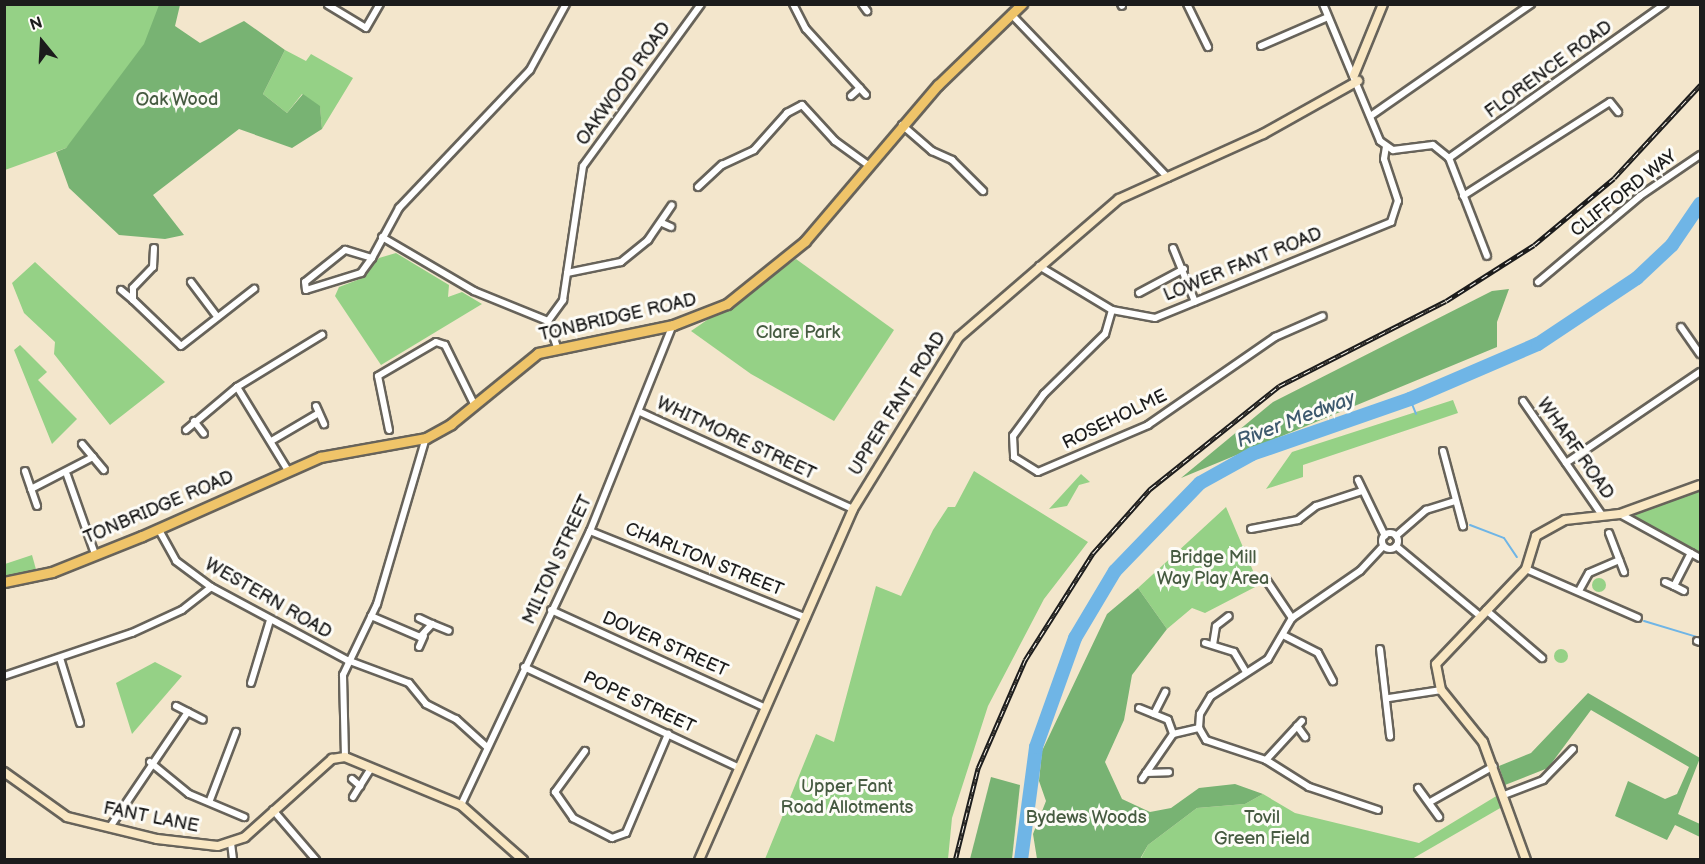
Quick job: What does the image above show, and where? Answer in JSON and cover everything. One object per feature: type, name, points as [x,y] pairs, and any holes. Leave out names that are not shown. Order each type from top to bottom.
[{"type":"main road","name":"TONBRIDGE ROAD","points":[[4,582],[95,554],[159,530],[287,469],[320,457],[426,438],[475,406],[514,370],[557,347],[673,325],[727,304],[773,270],[805,241],[867,164],[1022,4]]},
{"type":"street","points":[[328,5],[366,27],[380,4]]},
{"type":"street","points":[[372,258],[345,250],[305,282],[306,290],[361,273],[372,258],[399,208],[530,70],[553,36],[566,4]]},
{"type":"street","name":"OAKWOOD ROAD","points":[[548,321],[563,300],[583,166],[701,4]]},
{"type":"street","points":[[793,4],[806,29],[866,95]]},
{"type":"street","points":[[862,4],[867,11]]},
{"type":"street","points":[[1187,4],[1208,47]]},
{"type":"street","name":"LOWER FANT ROAD","points":[[1039,266],[1112,310],[1149,319],[1391,222],[1398,201],[1384,159],[1386,147],[1323,4]]},
{"type":"street","points":[[1356,78],[1383,4]]},
{"type":"street","points":[[1372,115],[1531,4]]},
{"type":"street","name":"FLORENCE ROAD","points":[[1449,158],[1665,4]]},
{"type":"street","points":[[1011,14],[1168,178]]},
{"type":"street","points":[[1261,46],[1329,18]]},
{"type":"street","name":"UPPER FANT ROAD","points":[[699,860],[853,509],[959,337],[1119,199],[1300,116],[1356,78]]},
{"type":"street","points":[[851,96],[860,88]]},
{"type":"street","points":[[1463,196],[1610,102],[1618,112]]},
{"type":"street","points":[[698,187],[722,165],[754,150],[787,113],[802,105],[835,141],[867,164]]},
{"type":"street","points":[[903,125],[932,151],[952,160],[982,191]]},
{"type":"street","points":[[1386,147],[1430,145],[1449,158],[1487,256]]},
{"type":"street","name":"CLIFFORD WAY","points":[[1538,282],[1701,155]]},
{"type":"street","points":[[567,273],[621,262],[662,223],[672,205]]},
{"type":"street","points":[[662,223],[671,227]]},
{"type":"street","points":[[382,237],[474,291],[548,321],[557,347]]},
{"type":"street","points":[[133,300],[133,288],[153,267],[154,248]]},
{"type":"street","points":[[1173,248],[1184,269],[1195,302]]},
{"type":"street","points":[[1139,293],[1184,269]]},
{"type":"street","points":[[191,282],[216,315]]},
{"type":"street","points":[[121,290],[181,346],[216,315],[254,289]]},
{"type":"street","name":"ROSEHOLME","points":[[1112,310],[1105,334],[1044,394],[1013,436],[1014,457],[1038,471],[1148,425],[1275,337],[1323,316]]},
{"type":"street","name":"MILTON STREET","points":[[461,805],[590,531],[640,412],[673,325]]},
{"type":"street","points":[[1681,327],[1701,354]]},
{"type":"street","points":[[186,430],[237,387],[322,335]]},
{"type":"street","points":[[390,430],[378,376],[436,342],[445,345],[475,406]]},
{"type":"street","points":[[1566,463],[1701,372]]},
{"type":"street","points":[[237,387],[273,440],[287,469]]},
{"type":"street","name":"WHARF ROAD","points":[[1523,401],[1602,515]]},
{"type":"street","points":[[316,406],[324,424]]},
{"type":"street","name":"WHITMORE STREET","points":[[640,412],[853,509]]},
{"type":"street","points":[[273,440],[319,414]]},
{"type":"street","points":[[194,421],[204,434]]},
{"type":"street","points":[[345,757],[340,696],[347,660],[371,616],[408,515],[426,438]]},
{"type":"street","points":[[82,444],[105,470]]},
{"type":"street","points":[[1443,451],[1463,526]]},
{"type":"street","points":[[31,489],[66,476],[93,457]]},
{"type":"street","points":[[25,471],[37,506]]},
{"type":"street","points":[[66,476],[72,500],[95,554]]},
{"type":"street","points":[[1358,480],[1384,536],[1383,546],[1360,571],[1292,618],[1268,659],[1211,696],[1200,714],[1199,728],[1206,740],[1266,760],[1309,788],[1378,810]]},
{"type":"street","points":[[1526,860],[1494,766],[1468,719],[1441,690],[1436,664],[1526,569],[1536,536],[1565,520],[1620,514],[1701,484]]},
{"type":"street","points":[[1251,529],[1298,520],[1316,506],[1362,491]]},
{"type":"street","points":[[1384,536],[1396,536],[1426,510],[1455,501]]},
{"type":"street","points":[[1620,514],[1701,558]]},
{"type":"street","name":"WESTERN ROAD","points":[[159,530],[176,561],[211,587],[347,660],[409,683],[426,704],[456,719],[487,747]]},
{"type":"street","name":"CHARLTON STREET","points":[[590,531],[806,618]]},
{"type":"street","points":[[1609,533],[1624,572]]},
{"type":"street","points":[[1396,536],[1396,546]]},
{"type":"street","points":[[1383,546],[1396,546],[1542,658]]},
{"type":"street","points":[[1674,586],[1691,553]]},
{"type":"street","points":[[1580,590],[1589,573],[1619,560]]},
{"type":"street","points":[[1526,569],[1580,590],[1638,618]]},
{"type":"street","points":[[1267,581],[1292,618]]},
{"type":"street","points":[[1665,582],[1684,591]]},
{"type":"street","points":[[4,676],[60,658],[183,610],[211,587]]},
{"type":"street","name":"DOVER STREET","points":[[551,610],[766,708]]},
{"type":"street","points":[[371,616],[424,636]]},
{"type":"street","points":[[1213,645],[1215,626],[1229,616]]},
{"type":"street","points":[[419,618],[449,631]]},
{"type":"street","points":[[251,683],[270,620]]},
{"type":"street","points":[[419,647],[432,624]]},
{"type":"street","points":[[1283,635],[1318,653],[1333,681]]},
{"type":"street","points":[[1205,644],[1234,652],[1246,672]]},
{"type":"street","points":[[1380,649],[1389,698],[1390,736]]},
{"type":"street","points":[[60,658],[80,723]]},
{"type":"street","name":"POPE STREET","points":[[524,667],[740,768]]},
{"type":"street","points":[[1389,698],[1441,690]]},
{"type":"street","points":[[1154,714],[1165,692]]},
{"type":"street","points":[[176,706],[203,720]]},
{"type":"street","points":[[1139,708],[1168,720],[1173,734]]},
{"type":"street","points":[[110,826],[150,762],[188,712]]},
{"type":"street","points":[[1266,760],[1300,723],[1305,738]]},
{"type":"street","points":[[1169,772],[1144,776],[1173,734],[1199,728]]},
{"type":"street","points":[[210,800],[236,732]]},
{"type":"street","points":[[585,751],[555,792],[573,818],[612,838],[626,833],[668,734]]},
{"type":"street","points":[[1504,795],[1543,780],[1574,749]]},
{"type":"street","points":[[233,860],[231,843],[332,759],[345,757],[461,805],[523,860]]},
{"type":"street","points":[[150,762],[189,794],[210,800],[244,817]]},
{"type":"street","points":[[1430,802],[1494,766]]},
{"type":"street","points":[[353,797],[370,768]]},
{"type":"street","name":"FANT LANE","points":[[4,772],[67,817],[191,844],[231,843]]},
{"type":"street","points":[[352,779],[360,786]]},
{"type":"street","points":[[1418,788],[1439,817]]},
{"type":"street","points":[[273,810],[316,860]]},
{"type":"green space","points":[[4,5],[170,5],[156,58],[66,148],[5,170]]},
{"type":"green space","name":"Oak Wood","points":[[159,5],[180,5],[175,26],[200,43],[244,21],[285,50],[263,94],[287,113],[303,94],[320,106],[322,129],[292,148],[239,129],[153,195],[184,235],[165,239],[119,235],[69,188],[56,152],[66,148],[144,44]]},
{"type":"green space","points":[[285,50],[306,61],[311,54],[353,78],[322,129],[320,107],[302,94],[287,113],[263,94]]},
{"type":"green space","points":[[396,253],[449,285],[448,297],[462,292],[482,304],[381,365],[335,296],[339,287],[360,279],[379,258]]},
{"type":"green space","name":"Clare Park","points":[[796,259],[894,330],[834,421],[751,374],[691,331]]},
{"type":"green space","points":[[35,262],[165,382],[110,425],[54,354],[55,342],[24,313],[12,283]]},
{"type":"green space","points":[[1509,289],[1497,322],[1497,347],[1181,478],[1273,402],[1492,291]]},
{"type":"green space","points":[[20,345],[47,372],[38,380],[77,419],[52,444],[14,350]]},
{"type":"green space","points":[[1453,400],[1458,413],[1303,465],[1303,477],[1266,489],[1292,452]]},
{"type":"green space","name":"Upper Fant Road Allotments","points":[[974,471],[1088,542],[1044,599],[988,706],[952,818],[948,859],[765,859],[816,734],[834,742],[876,586],[901,596],[933,530],[948,507],[955,507]]},
{"type":"green space","points":[[1081,474],[1090,482],[1079,485],[1067,506],[1049,509]]},
{"type":"green space","points":[[1700,491],[1700,553],[1633,517],[1637,514]]},
{"type":"green space","name":"Bridge Mill Way Play Area","points":[[1226,507],[1259,585],[1205,613],[1192,608],[1167,629],[1138,588]]},
{"type":"green space","points":[[32,555],[37,573],[5,578],[5,564]]},
{"type":"green space","points":[[1596,578],[1602,578],[1606,585],[1602,592],[1596,592],[1592,588],[1592,582]]},
{"type":"green space","name":"Bydews Woods","points":[[1138,588],[1167,629],[1132,675],[1124,720],[1105,762],[1122,799],[1150,812],[1171,808],[1199,788],[1235,784],[1263,794],[1245,804],[1197,808],[1148,845],[1140,859],[1037,859],[1033,834],[1046,801],[1039,781],[1042,751],[1107,614]]},
{"type":"green space","points":[[1558,649],[1564,649],[1568,656],[1564,663],[1558,663],[1554,659],[1554,653]]},
{"type":"green space","points":[[155,662],[182,676],[132,734],[116,683]]},
{"type":"green space","points":[[1588,693],[1700,758],[1678,814],[1700,824],[1700,837],[1675,825],[1667,840],[1615,816],[1628,781],[1665,799],[1677,794],[1689,767],[1591,710],[1548,768],[1505,785],[1499,766],[1531,753]]},
{"type":"green space","points":[[991,777],[1020,785],[1012,859],[970,859]]},
{"type":"green space","name":"Tovil Green Field","points":[[1263,794],[1295,813],[1419,843],[1498,795],[1502,807],[1412,859],[1140,860],[1148,845],[1197,808],[1245,804]]},
{"type":"waterway","name":"River Medway","points":[[1021,860],[1036,747],[1075,638],[1115,571],[1200,483],[1252,454],[1410,399],[1538,344],[1637,278],[1672,245],[1700,204]]},
{"type":"waterway","points":[[1410,399],[1416,414]]},
{"type":"waterway","points":[[1470,525],[1504,538],[1517,557]]},
{"type":"waterway","points":[[1644,621],[1697,637]]},
{"type":"railway","points":[[955,860],[978,768],[1025,660],[1093,553],[1150,489],[1279,386],[1446,301],[1534,245],[1614,178],[1700,85]]}]
